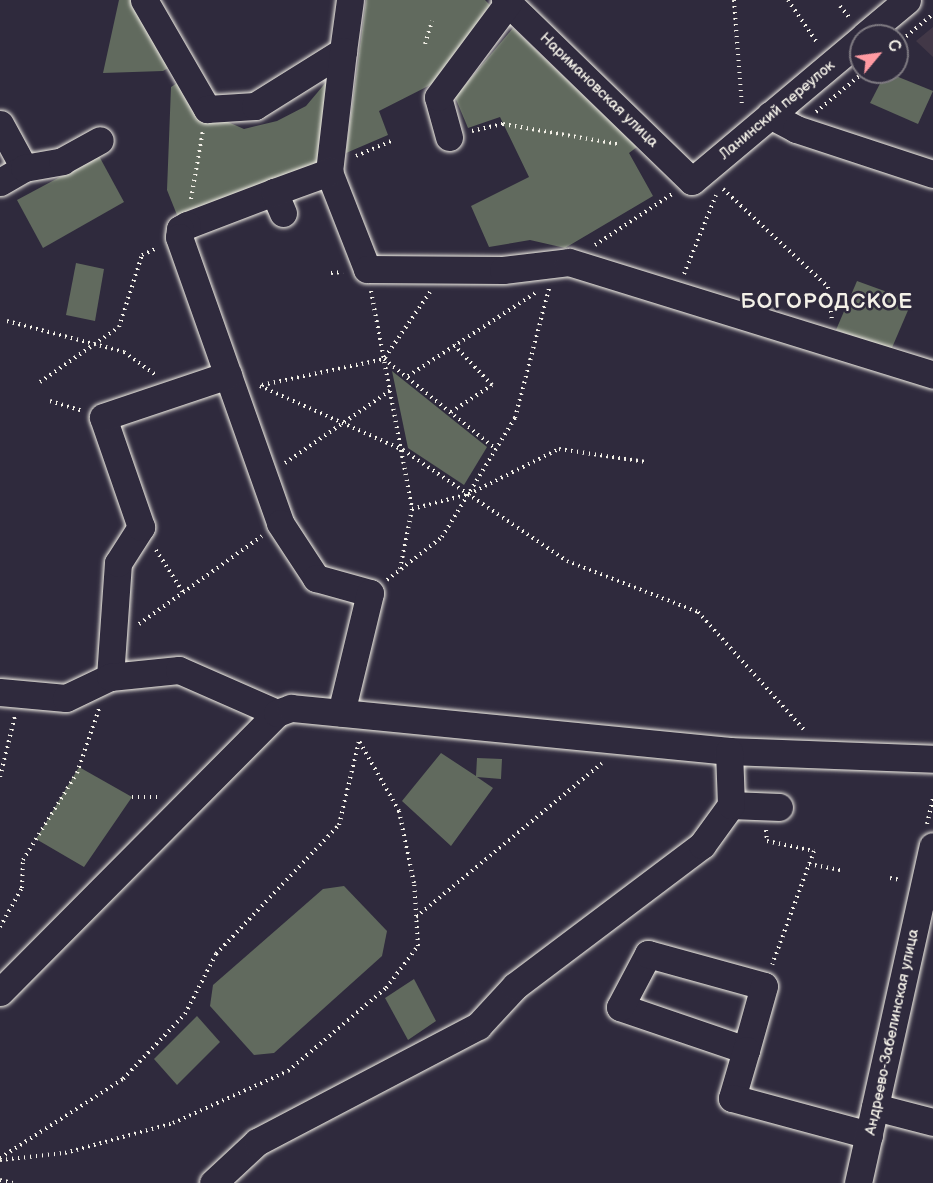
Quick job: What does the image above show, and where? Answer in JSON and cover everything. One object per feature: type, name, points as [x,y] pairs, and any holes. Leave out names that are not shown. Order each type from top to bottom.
[{"type":"street","points":[[144,0],[207,109],[255,106],[343,51]]},
{"type":"street","points":[[350,0],[329,170],[367,269],[503,270],[569,262],[933,375]]},
{"type":"street","name":"Ланинский переулок","points":[[878,24],[907,0]]},
{"type":"street","points":[[449,137],[438,97],[507,2]]},
{"type":"street","name":"Наримановская улица","points":[[507,2],[692,181]]},
{"type":"street","name":"Ланинский переулок","points":[[692,181],[849,49]]},
{"type":"street","points":[[770,115],[796,129],[933,174]]},
{"type":"street","points":[[0,124],[24,168]]},
{"type":"street","points":[[0,182],[24,168],[62,161],[100,140]]},
{"type":"street","points":[[329,170],[279,203],[183,231],[231,383],[280,523],[316,578],[370,593],[344,713]]},
{"type":"street","points":[[110,677],[118,563],[141,527],[103,417],[179,392],[231,383]]},
{"type":"street","points":[[23,689],[66,698],[110,677],[179,670],[277,713]]},
{"type":"street","points":[[0,992],[277,713],[291,708],[729,751],[933,759]]},
{"type":"street","points":[[213,1183],[257,1142],[478,1026],[515,986],[702,845],[730,805],[729,751]]},
{"type":"street","points":[[730,805],[772,807]]},
{"type":"street","name":"Андреево-Забелинская улица","points":[[858,1183],[933,846]]},
{"type":"street","points":[[746,1050],[620,1007],[648,954],[764,986],[746,1050],[732,1098],[869,1135]]},
{"type":"street","points":[[875,1107],[933,1122]]},
{"type":"path","points":[[734,0],[744,137]]},
{"type":"path","points":[[734,6],[740,0]]},
{"type":"path","points":[[788,0],[823,52]]},
{"type":"path","points":[[909,34],[933,14]]},
{"type":"path","points":[[425,44],[432,21]]},
{"type":"path","points":[[796,129],[850,84]]},
{"type":"path","points":[[40,382],[119,327],[142,255],[183,231],[207,109]]},
{"type":"path","points":[[449,137],[503,124],[626,145]]},
{"type":"path","points":[[329,170],[391,141]]},
{"type":"path","points":[[569,262],[692,181]]},
{"type":"path","points":[[676,294],[714,198],[732,182]]},
{"type":"path","points":[[723,189],[828,287],[833,311],[830,343]]},
{"type":"path","points":[[367,269],[403,450],[412,509],[400,570]]},
{"type":"path","points":[[260,386],[384,359],[446,270]]},
{"type":"path","points":[[370,593],[442,537],[515,418],[550,284],[408,377]]},
{"type":"path","points":[[7,321],[124,352],[179,392]]},
{"type":"path","points":[[451,412],[492,385],[454,345]]},
{"type":"path","points":[[384,359],[496,449]]},
{"type":"path","points":[[231,383],[260,386],[403,450],[567,561],[698,612],[812,738]]},
{"type":"path","points":[[267,488],[283,465],[391,390]]},
{"type":"path","points":[[50,401],[103,417]]},
{"type":"path","points":[[412,509],[469,494],[558,449],[646,462]]},
{"type":"path","points":[[112,643],[280,523]]},
{"type":"path","points":[[141,527],[183,592]]},
{"type":"path","points":[[0,927],[22,888],[23,860],[77,773],[110,677]]},
{"type":"path","points":[[0,777],[23,689]]},
{"type":"path","points":[[0,1159],[65,1153],[173,1123],[288,1071],[386,988],[418,946],[414,883],[399,811],[344,713]]},
{"type":"path","points":[[0,1159],[123,1079],[185,1014],[216,954],[339,825],[359,740]]},
{"type":"path","points":[[416,917],[628,741]]},
{"type":"path","points":[[764,986],[814,851],[766,841],[772,807]]},
{"type":"path","points":[[809,864],[840,870]]},
{"type":"path","points":[[0,1180],[13,1183]]},
{"type":"shaded area","points":[[933,27],[933,57],[916,41]]},
{"type":"green space","points":[[119,0],[137,0],[173,65],[163,71],[103,73]]},
{"type":"green space","points":[[366,0],[485,0],[495,10],[448,76],[379,111],[388,135],[346,153]]},
{"type":"green space","points":[[513,28],[637,147],[629,153],[653,196],[565,248],[530,240],[489,247],[471,206],[529,177],[500,117],[468,128],[455,97]]},
{"type":"green space","points":[[333,74],[322,163],[179,220],[167,190],[171,87],[182,80],[205,112],[244,129],[277,121],[306,106]]},
{"type":"green space","points":[[909,81],[933,91],[918,124],[870,103],[880,84],[909,84]]},
{"type":"green space","points":[[99,156],[124,202],[43,248],[17,200]]},
{"type":"green space","points":[[76,263],[104,269],[95,321],[66,315]]},
{"type":"green space","points":[[857,281],[912,301],[891,350],[836,330]]},
{"type":"green space","points":[[392,371],[487,447],[464,485],[408,448]]},
{"type":"green space","points":[[441,753],[476,776],[477,758],[502,759],[501,779],[477,777],[493,788],[451,846],[402,801]]},
{"type":"green space","points":[[79,767],[132,797],[84,867],[36,839]]},
{"type":"green space","points":[[344,886],[387,931],[382,956],[274,1053],[254,1055],[210,1006],[213,985],[323,889]]},
{"type":"green space","points":[[414,979],[436,1021],[408,1040],[385,998]]},
{"type":"green space","points":[[197,1016],[220,1042],[177,1085],[154,1059]]},
{"type":"district","name":"БОГОРОДСКОЕ","points":[[827,302]]}]
